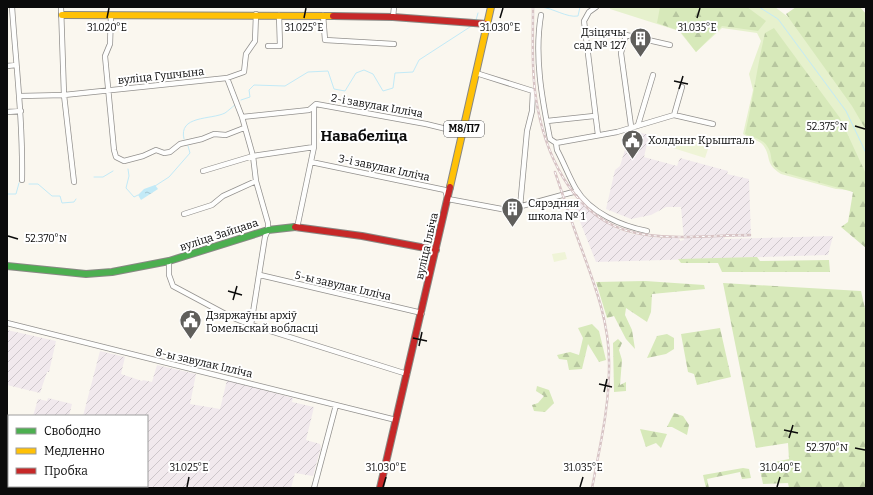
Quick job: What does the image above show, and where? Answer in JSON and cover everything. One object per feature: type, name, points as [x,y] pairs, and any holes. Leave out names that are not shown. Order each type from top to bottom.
[{"type":"street","points":[[12,7],[21,112],[22,180]]},
{"type":"street","points":[[61,7],[64,95],[74,182]]},
{"type":"street","points":[[393,17],[394,7]]},
{"type":"street","name":"вуліца Ільіча","points":[[380,488],[464,133],[491,7]]},
{"type":"street","points":[[596,7],[588,12],[584,21],[594,116],[598,135]]},
{"type":"street","points":[[62,15],[256,14],[393,17],[487,24]]},
{"type":"street","name":"вуліца Гушчына","points":[[20,96],[64,95],[227,78],[244,72],[246,54],[255,42],[256,14]]},
{"type":"street","points":[[111,15],[110,44],[105,56],[114,150],[116,157],[120,160],[143,156],[156,150],[164,153],[170,152],[180,144],[202,139],[214,134],[226,136],[244,128]]},
{"type":"street","points":[[268,46],[280,46],[279,15]]},
{"type":"street","points":[[541,15],[538,32],[541,93],[550,139],[556,143],[617,132],[631,126],[655,122],[674,115],[712,124]]},
{"type":"street","points":[[324,16],[325,40],[394,44]]},
{"type":"street","points":[[631,126],[621,53],[626,35],[670,45]]},
{"type":"street","points":[[7,66],[16,65]]},
{"type":"street","points":[[476,73],[533,91],[532,111],[527,131],[520,207]]},
{"type":"street","points":[[638,125],[653,75]]},
{"type":"street","points":[[227,78],[242,117],[253,156],[256,181],[268,230],[265,237],[251,325]]},
{"type":"street","points":[[674,115],[682,87]]},
{"type":"street","name":"2-і завулак Ілліча","points":[[242,117],[309,110],[316,104],[426,124],[464,133]]},
{"type":"street","points":[[297,228],[314,147],[314,107]]},
{"type":"street","points":[[7,112],[21,112]]},
{"type":"street","points":[[547,121],[594,116]]},
{"type":"street","points":[[556,143],[557,150],[577,191],[591,205],[612,219],[632,228],[647,231]]},
{"type":"street","points":[[202,171],[253,156],[314,147]]},
{"type":"street","name":"3-і завулак Ілліча","points":[[311,162],[445,190],[448,199]]},
{"type":"street","points":[[184,214],[212,205],[223,196],[256,181]]},
{"type":"street","points":[[448,199],[507,210],[577,191]]},
{"type":"street","name":"вуліца Зайцава","points":[[7,266],[86,274],[112,272],[169,261],[268,230],[297,228],[362,236],[436,250]]},
{"type":"street","points":[[169,261],[169,275],[173,286],[231,317],[251,325],[407,374]]},
{"type":"street","name":"5-ы завулак Ілліча","points":[[260,275],[422,313]]},
{"type":"street","name":"8-ы завулак Ілліча","points":[[7,323],[396,420]]},
{"type":"street","points":[[314,488],[336,405]]},
{"type":"shaded area","points":[[631,130],[649,135],[644,157],[677,166],[680,158],[728,171],[727,174],[749,179],[751,237],[725,237],[724,239],[833,236],[828,255],[596,262],[572,201],[579,199],[588,208],[617,229],[632,234],[659,238],[679,238],[680,241],[684,240],[681,207],[666,207],[651,215],[631,219],[606,209],[615,170],[620,166]]},
{"type":"shaded area","points":[[7,330],[56,341],[49,372],[47,372],[40,393],[7,385]]},
{"type":"shaded area","points":[[100,351],[125,357],[121,374],[142,381],[152,382],[157,365],[196,374],[190,404],[220,409],[227,380],[293,398],[292,402],[314,407],[306,440],[320,444],[321,447],[313,476],[295,473],[291,488],[64,488],[148,487],[148,415],[83,415]]},
{"type":"shaded area","points":[[48,398],[72,404],[69,415],[33,415],[38,399],[47,401]]},
{"type":"green space","points":[[610,7],[775,7],[792,20],[866,19],[866,184],[849,190],[836,189],[781,174],[772,167],[766,149],[763,145],[743,134],[753,90],[749,74],[761,41],[757,33],[722,28],[696,52],[679,31],[610,9]]},
{"type":"green space","points":[[660,7],[747,7],[766,21],[758,31],[722,26],[696,52],[680,31],[657,23]]},
{"type":"green space","points":[[796,7],[860,7],[866,14],[866,130],[852,106],[786,14]]},
{"type":"green space","points":[[774,28],[840,118],[866,174],[866,248],[841,227],[848,222],[853,192],[782,172],[772,162],[769,150],[765,144],[760,140],[745,134],[765,33]]},
{"type":"green space","points":[[677,136],[709,146],[705,158],[673,148]]},
{"type":"green space","points":[[565,252],[567,259],[554,262],[552,254]]},
{"type":"green space","points":[[757,257],[760,261],[829,260],[830,272],[722,272],[718,263],[681,263],[678,259]]},
{"type":"green space","points":[[645,281],[704,285],[705,289],[652,294],[651,312],[647,322],[626,308],[625,315],[632,330],[635,349],[626,339],[614,316],[607,318],[596,282]]},
{"type":"green space","points":[[723,283],[861,291],[866,313],[866,488],[789,488],[788,483],[763,484],[759,465],[789,459],[788,443],[756,448]]},
{"type":"green space","points":[[592,324],[599,331],[606,360],[599,362],[588,344],[582,369],[569,370],[567,360],[559,359],[557,355],[570,352],[579,355],[583,338],[578,328]]},
{"type":"green space","points":[[720,328],[731,377],[697,385],[694,374],[688,372],[681,334]]},
{"type":"green space","points":[[667,334],[674,338],[674,349],[666,354],[647,358],[657,336]]},
{"type":"green space","points":[[618,339],[622,343],[619,350],[622,360],[620,385],[626,382],[626,391],[614,392],[613,343]]},
{"type":"green space","points":[[537,386],[549,390],[554,403],[545,412],[534,411],[532,405],[538,403],[544,396],[536,391]]},
{"type":"green space","points":[[674,413],[683,416],[689,425],[687,435],[672,427],[667,427]]},
{"type":"green space","points":[[640,429],[667,434],[661,448],[656,443],[646,447]]},
{"type":"green space","points":[[743,468],[749,469],[751,478],[742,479],[740,472],[707,479],[709,488],[706,488],[703,475]]},
{"type":"water","points":[[155,185],[158,189],[141,200],[138,195],[144,189]]},
{"type":"waterway","points":[[513,7],[528,7]]},
{"type":"waterway","points":[[541,7],[574,16],[578,16],[580,7]]},
{"type":"waterway","points":[[759,7],[778,19],[846,111],[866,153]]},
{"type":"waterway","points":[[476,20],[478,13]]},
{"type":"waterway","points":[[241,100],[250,97],[249,90],[254,85],[285,86],[308,72],[328,71],[334,89],[345,91],[356,73],[364,70],[373,74],[383,91],[393,88],[395,73],[413,72],[419,60],[473,25]]},
{"type":"waterway","points":[[184,139],[183,131],[191,122],[225,113],[235,105]]},
{"type":"waterway","points":[[155,186],[169,177],[190,153],[188,146]]},
{"type":"waterway","points":[[128,169],[129,176],[126,188],[134,197],[138,195]]},
{"type":"waterway","points":[[94,177],[103,177],[113,171]]},
{"type":"waterway","points":[[7,194],[16,194],[19,183]]},
{"type":"waterway","points":[[29,184],[38,184],[52,196],[60,196],[62,203],[74,202],[76,199]]},
{"type":"railway","points":[[533,7],[534,84],[538,110],[549,149],[568,185],[581,201],[596,215],[613,225],[646,235],[675,237],[750,235]]},
{"type":"railway","points":[[555,172],[596,291],[607,332],[609,361],[608,393],[592,488]]},
{"type":"traffic: fast","points":[[7,266],[86,274],[112,272],[169,261],[268,230],[295,227]]},
{"type":"traffic: slow","points":[[450,187],[491,7]]},
{"type":"traffic: slow","points":[[62,15],[333,16]]},
{"type":"traffic: jam","points":[[333,16],[393,17],[487,24]]},
{"type":"traffic: jam","points":[[380,488],[450,187]]},
{"type":"traffic: jam","points":[[295,227],[362,236],[436,250]]},
{"type":"place","name":"Дзіцячы сад № 127","points":[[641,58]]},
{"type":"place","name":"Холдынг Крышталь","points":[[632,160]]},
{"type":"place","name":"Сярэдняя школа № 1","points":[[513,228]]},
{"type":"place","name":"Дзяржаўны архіў Гомельскай вобласці","points":[[190,340]]},
{"type":"district","name":"Навабеліца","points":[[364,136]]}]
